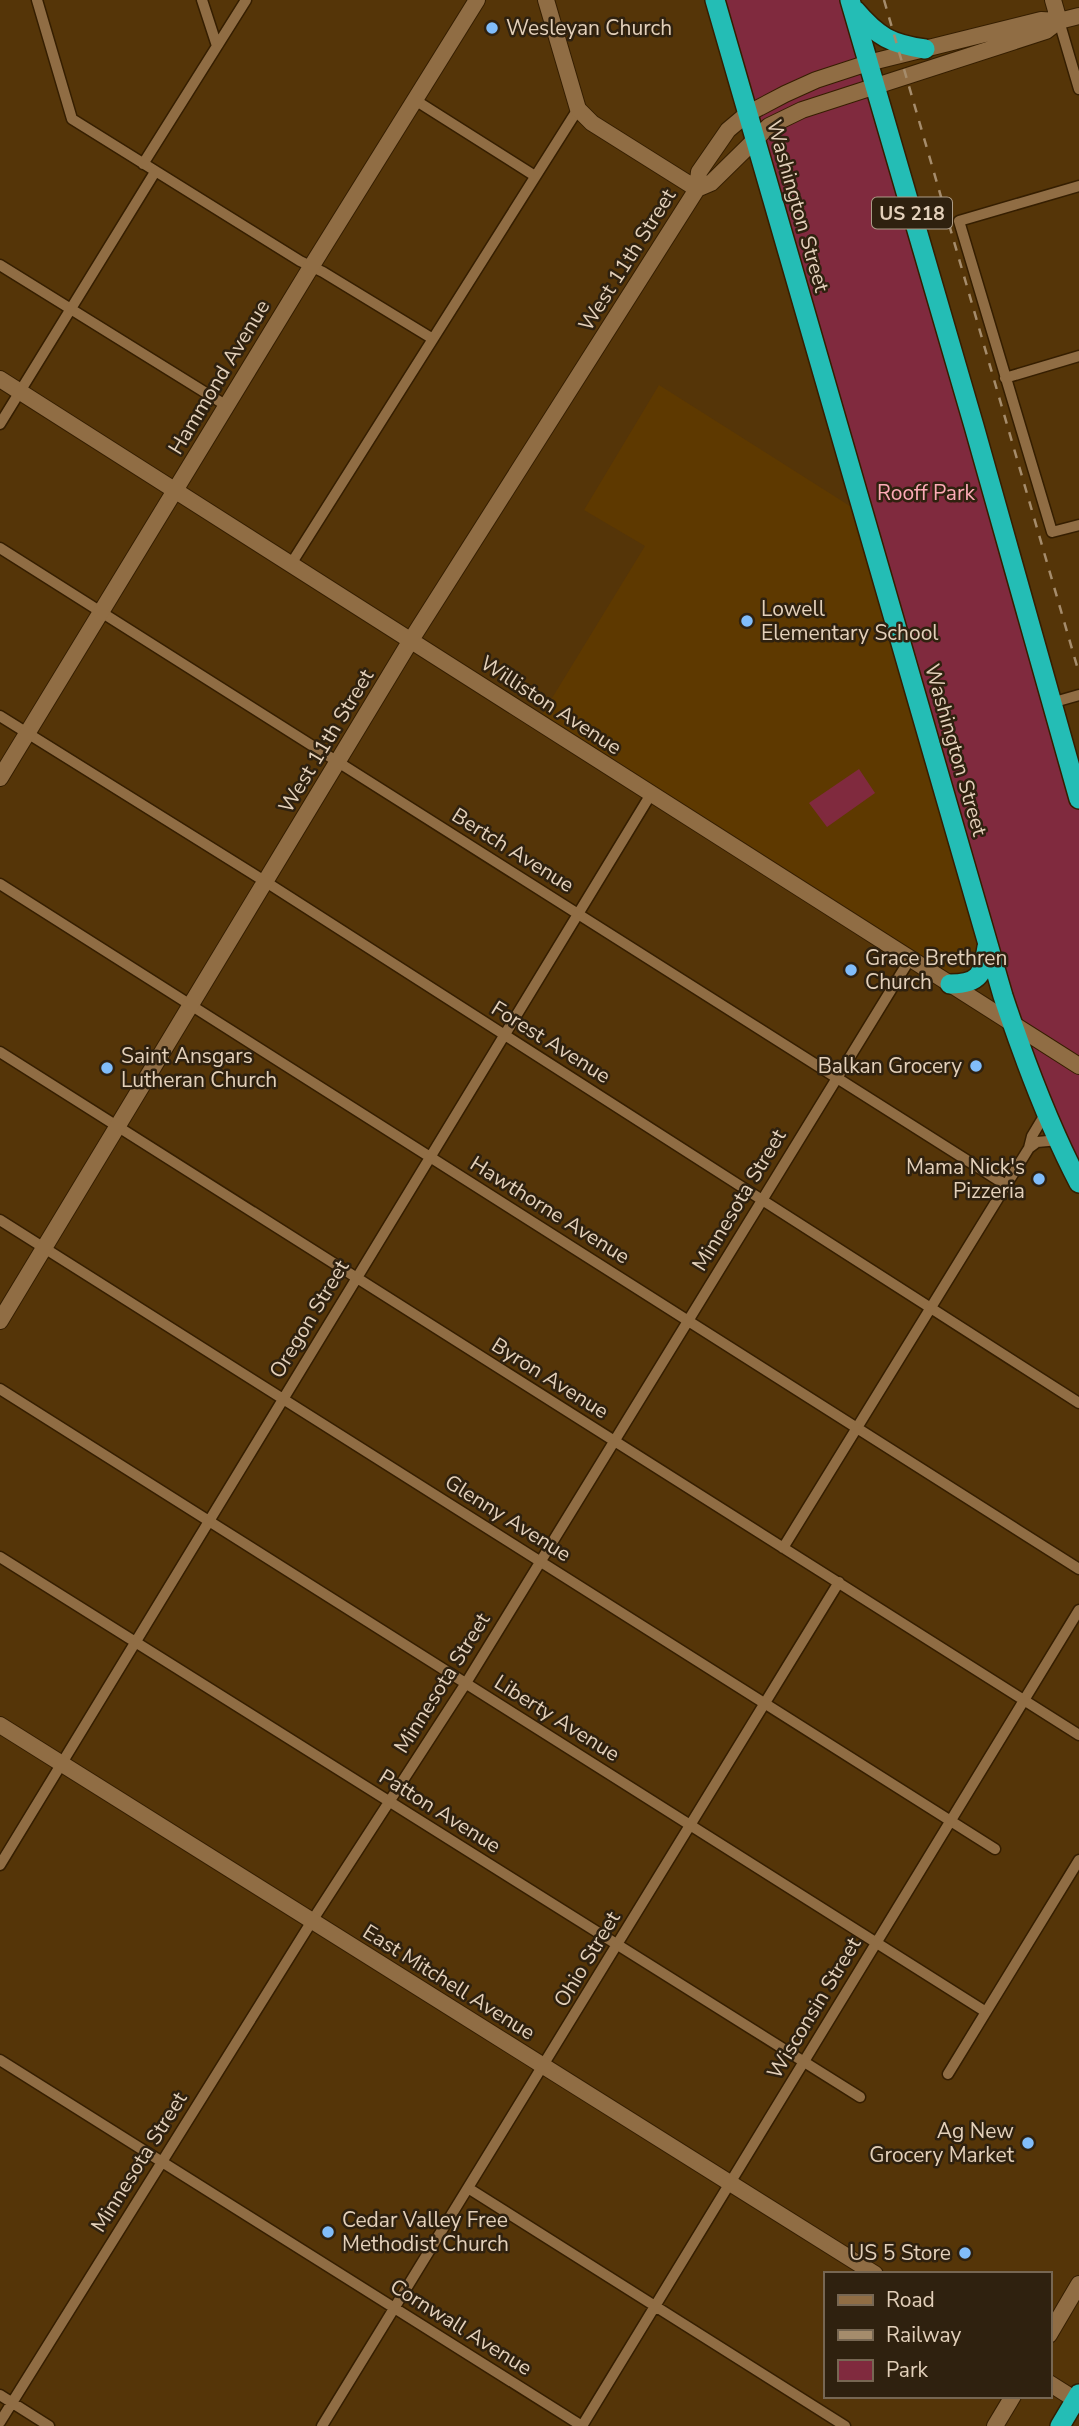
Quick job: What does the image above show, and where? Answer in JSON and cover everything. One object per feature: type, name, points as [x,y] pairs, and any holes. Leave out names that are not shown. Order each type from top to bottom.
[{"type":"highway","name":"Washington Street","points":[[715,0],[1013,1024],[1079,1183]]},
{"type":"highway","points":[[851,3],[871,29],[882,37],[904,46],[925,48]]},
{"type":"highway","name":"US 218","points":[[851,3],[1079,799]]},
{"type":"highway","points":[[950,984],[969,982],[979,976],[988,942]]},
{"type":"highway","points":[[1060,2426],[1078,2399]]},
{"type":"main road","name":"Hammond Avenue","points":[[0,778],[477,0]]},
{"type":"main road","points":[[546,0],[578,109],[592,123],[697,189]]},
{"type":"main road","points":[[1053,0],[1059,21]]},
{"type":"main road","name":"West 11th Street","points":[[0,1321],[411,640],[697,189],[699,172],[728,130],[747,114],[800,86],[869,63],[1041,20],[1059,21],[1079,16]]},
{"type":"main road","name":"West 11th Street","points":[[697,189],[711,183],[769,126],[802,110],[1046,31],[1059,21]]},
{"type":"main road","name":"Williston Avenue","points":[[0,379],[1079,1066]]},
{"type":"main road","name":"East Mitchell Avenue","points":[[0,1725],[872,2272]]},
{"type":"main road","points":[[1051,2332],[1079,2284]]},
{"type":"main road","points":[[1051,2385],[1078,2399]]},
{"type":"main road","points":[[995,2426],[1012,2398]]},
{"type":"street","points":[[37,0],[72,119],[433,339]]},
{"type":"street","points":[[202,0],[217,46]]},
{"type":"street","points":[[143,164],[246,0]]},
{"type":"street","points":[[1059,21],[1079,89]]},
{"type":"street","points":[[415,100],[536,176]]},
{"type":"street","points":[[291,564],[578,109]]},
{"type":"street","points":[[0,424],[155,172]]},
{"type":"street","points":[[1079,186],[959,221],[1052,532],[1079,524]]},
{"type":"street","points":[[0,265],[227,406]]},
{"type":"street","points":[[1005,378],[1079,356]]},
{"type":"street","name":"Bertch Avenue","points":[[0,548],[1006,1185]]},
{"type":"street","points":[[1051,704],[1079,695]]},
{"type":"street","name":"Forest Avenue","points":[[0,716],[266,882],[1079,1403]]},
{"type":"street","name":"Oregon Street","points":[[0,1865],[651,794]]},
{"type":"street","name":"Hawthorne Avenue","points":[[0,884],[1079,1569]]},
{"type":"street","name":"Minnesota Street","points":[[0,2422],[312,1920],[466,1684],[910,960]]},
{"type":"street","name":"Byron Avenue","points":[[0,1052],[1079,1735]]},
{"type":"street","points":[[783,1548],[1029,1148],[1032,1136],[1047,1111]]},
{"type":"street","points":[[1029,1148],[1037,1142],[1059,1140]]},
{"type":"street","name":"Glenny Avenue","points":[[0,1220],[995,1849]]},
{"type":"street","name":"Liberty Avenue","points":[[0,1389],[986,2011]]},
{"type":"street","name":"Patton Avenue","points":[[0,1557],[860,2097]]},
{"type":"street","name":"Ohio Street","points":[[323,2426],[839,1582]]},
{"type":"street","name":"Wisconsin Street","points":[[582,2426],[1079,1610]]},
{"type":"street","points":[[948,2074],[1079,1860]]},
{"type":"street","name":"Cornwall Avenue","points":[[0,2060],[582,2426]]},
{"type":"street","points":[[468,2188],[845,2426]]},
{"type":"street","points":[[0,2395],[49,2426]]},
{"type":"shaded area","name":"Lowell Elementary School","points":[[659,385],[864,515],[987,942],[950,984],[538,721],[645,546],[584,510]]},
{"type":"green space","name":"Rooff Park","points":[[715,0],[850,0],[1079,787],[1079,1183],[1036,1085]]},
{"type":"green space","points":[[859,769],[875,793],[827,827],[809,803]]},
{"type":"railway","points":[[884,0],[1079,673]]},
{"type":"place","name":"Wesleyan Church","points":[[492,28]]},
{"type":"place","name":"Lowell Elementary School","points":[[747,621]]},
{"type":"place","name":"Grace Brethren Church","points":[[851,970]]},
{"type":"place","name":"Balkan Grocery","points":[[976,1066]]},
{"type":"place","name":"Saint Ansgars Lutheran Church","points":[[107,1068]]},
{"type":"place","name":"Mama Nick's Pizzeria","points":[[1039,1179]]},
{"type":"place","name":"Ag New Grocery Market","points":[[1028,2143]]},
{"type":"place","name":"Cedar Valley Free Methodist Church","points":[[328,2232]]},
{"type":"place","name":"US 5 Store","points":[[965,2253]]}]
